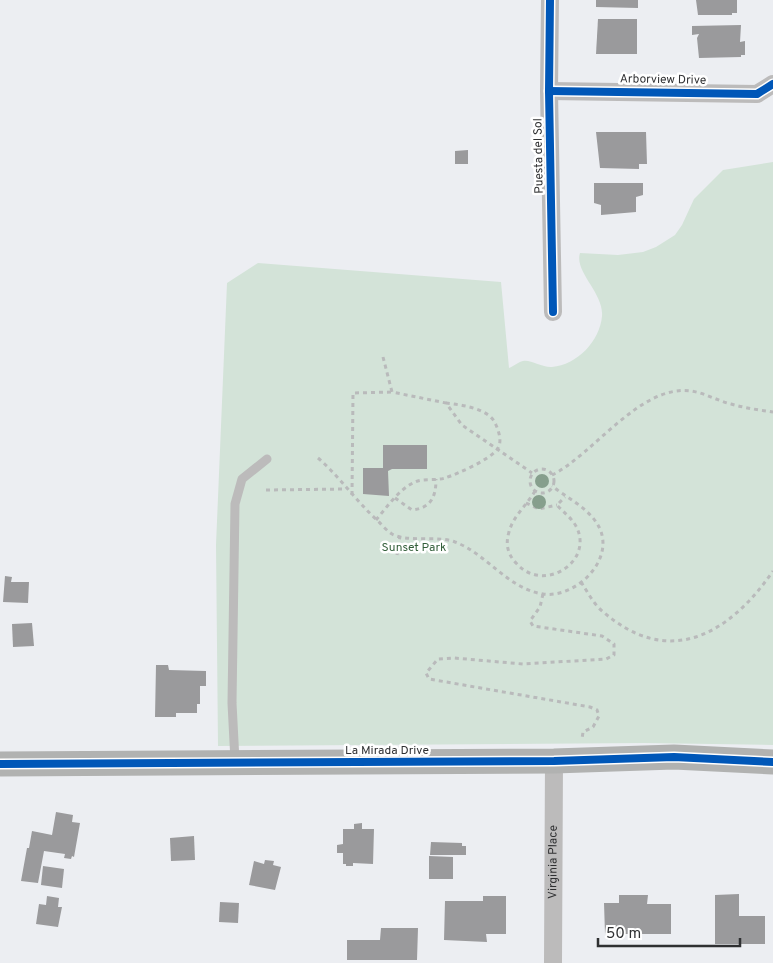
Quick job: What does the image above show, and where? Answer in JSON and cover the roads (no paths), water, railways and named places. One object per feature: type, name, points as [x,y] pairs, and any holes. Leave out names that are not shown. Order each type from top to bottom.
[{"type":"street","name":"Puesta del Sol","points":[[550,0],[549,91],[553,312]]},
{"type":"street","name":"Arborview Drive","points":[[549,91],[758,94],[773,84]]},
{"type":"street","name":"La Mirada Drive","points":[[0,764],[554,761],[674,757],[773,762]]},
{"type":"street","name":"Virginia Place","points":[[553,963],[554,761]]},
{"type":"lane","points":[[235,763],[232,703],[235,504],[242,479],[267,459]]},
{"type":"park label","name":"Sunset Park","points":[[414,548]]}]
